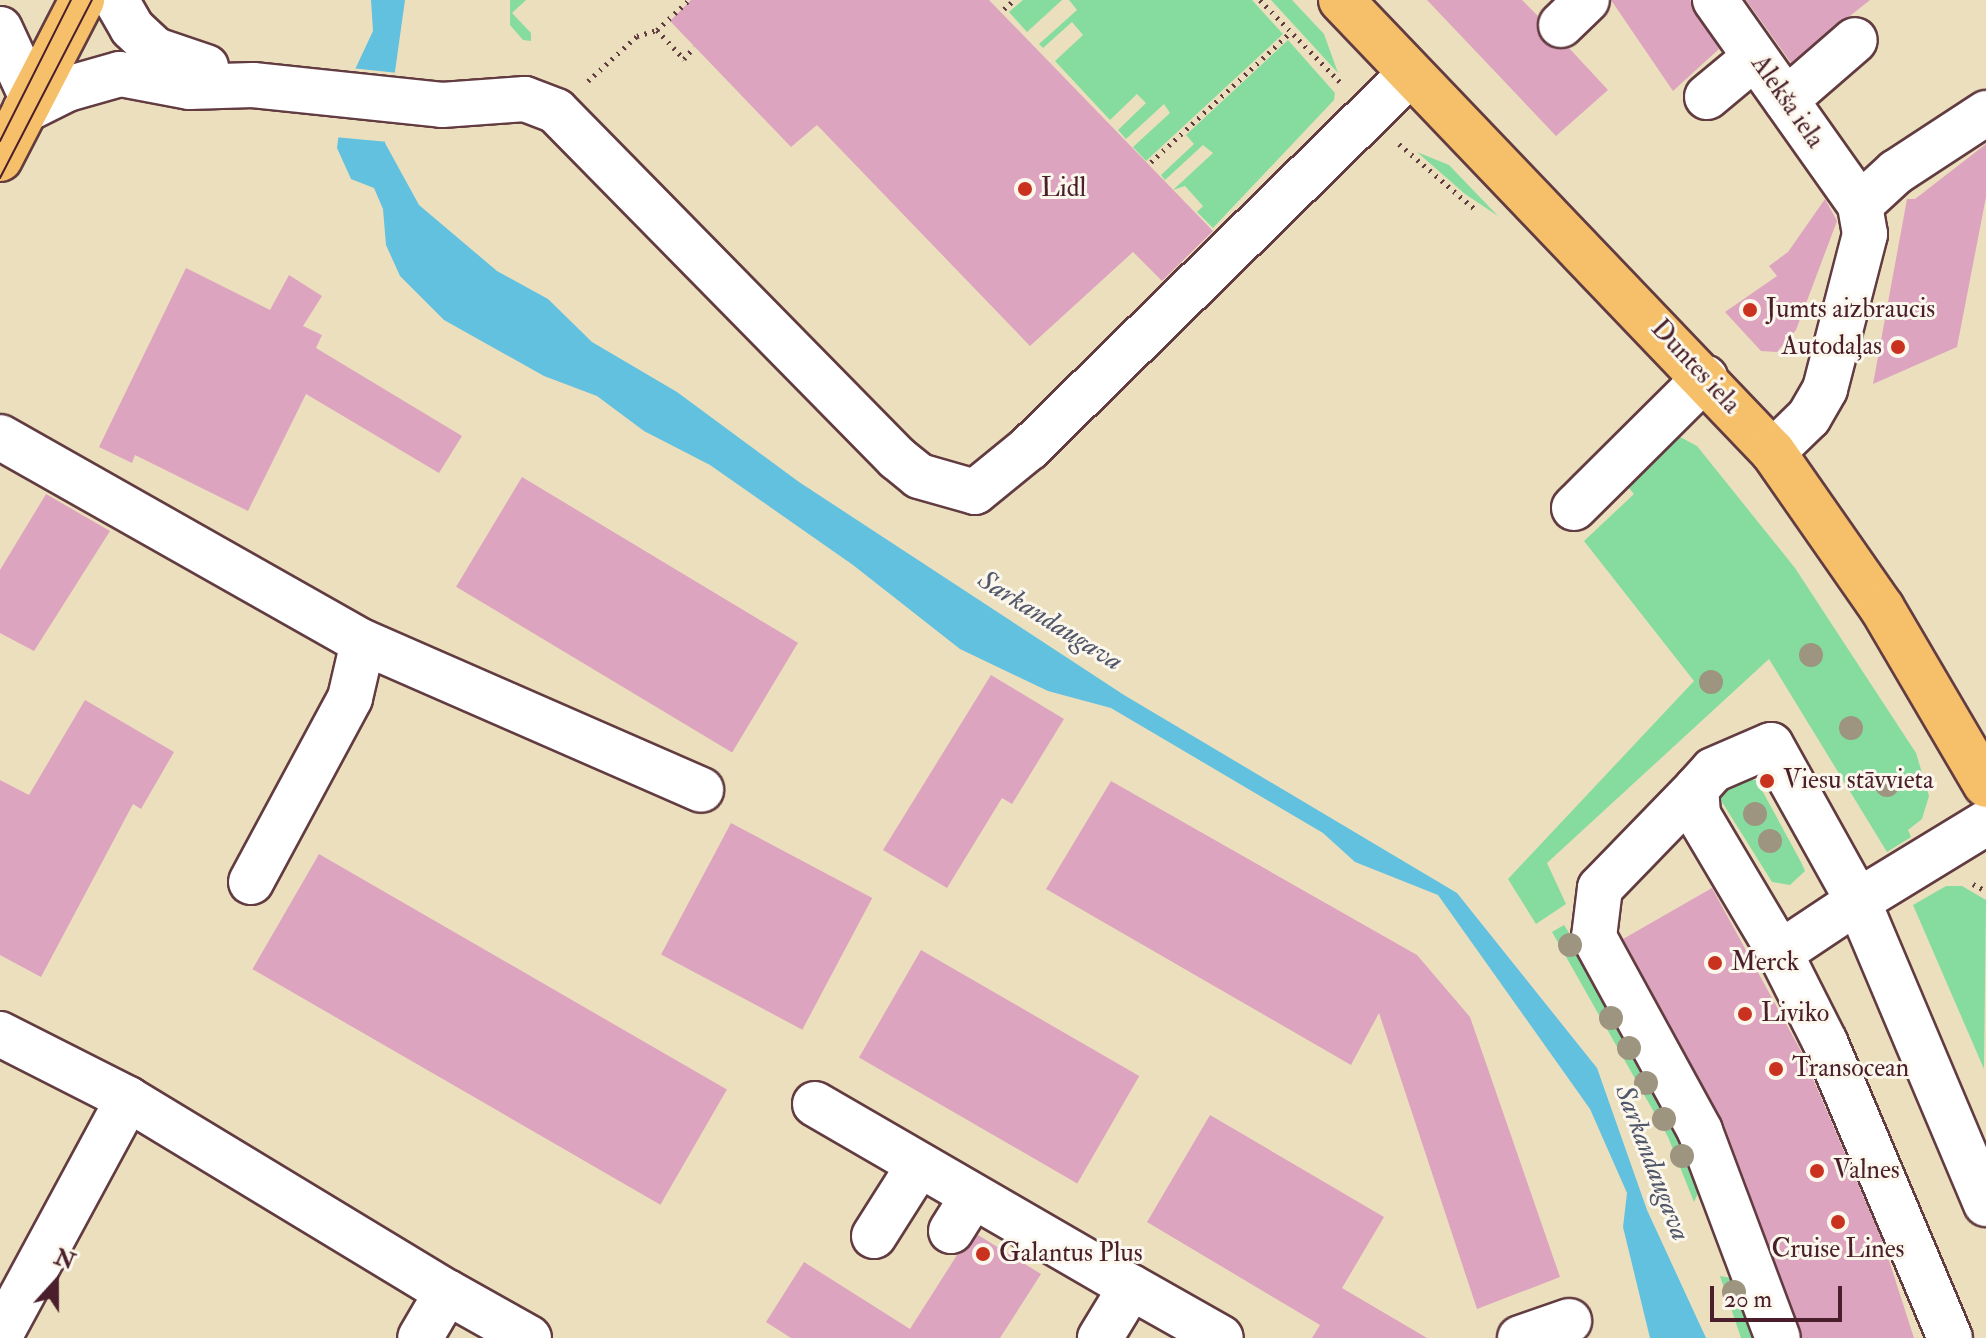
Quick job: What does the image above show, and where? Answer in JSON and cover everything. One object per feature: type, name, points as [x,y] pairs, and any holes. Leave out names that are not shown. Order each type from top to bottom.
[{"type":"main road","points":[[0,159],[82,0]]},
{"type":"main road","name":"Duntes iela","points":[[1341,0],[1409,75],[1587,252],[1773,452],[1882,608],[1986,785]]},
{"type":"street","points":[[116,0],[132,28],[156,50],[265,87]]},
{"type":"street","name":"Alekša iela","points":[[1715,0],[1860,205]]},
{"type":"street","points":[[0,29],[28,104],[120,74],[189,87],[265,87],[420,103],[525,99],[556,111],[897,458],[919,476],[975,492],[1029,448],[1409,75]]},
{"type":"street","points":[[1786,100],[1855,40]]},
{"type":"street","points":[[1707,97],[1755,57]]},
{"type":"street","points":[[1773,452],[1809,417],[1825,389],[1865,234],[1860,205],[1896,172],[1986,113]]},
{"type":"street","points":[[1574,508],[1705,378]]},
{"type":"street","points":[[0,437],[363,642],[701,790]]},
{"type":"street","points":[[251,882],[350,698],[363,642]]},
{"type":"street","points":[[1778,1338],[1700,1131],[1594,937],[1600,888],[1713,770],[1771,745],[1858,901],[1986,1204]]},
{"type":"street","points":[[1696,789],[1698,815],[1780,953],[1825,1042],[1950,1338]]},
{"type":"street","points":[[1780,953],[1986,823]]},
{"type":"street","points":[[0,1034],[128,1099],[447,1292],[529,1338]]},
{"type":"street","points":[[0,1336],[128,1099]]},
{"type":"street","points":[[815,1104],[919,1165],[962,1213],[1131,1287],[1221,1338]]},
{"type":"street","points":[[874,1236],[919,1165]]},
{"type":"street","points":[[1100,1338],[1131,1287]]},
{"type":"street","points":[[420,1338],[447,1292]]},
{"type":"street","points":[[1520,1338],[1569,1321]]},
{"type":"path","points":[[1004,9],[1014,0]]},
{"type":"path","points":[[1260,0],[1412,159],[1486,217]]},
{"type":"path","points":[[657,30],[684,59],[694,47]]},
{"type":"path","points":[[1151,162],[1290,33]]},
{"type":"path","points":[[1943,850],[1962,878],[1986,891]]},
{"type":"green space","points":[[510,0],[526,0],[512,13],[531,33],[531,41],[523,40],[510,25]]},
{"type":"green space","points":[[1023,0],[1062,0],[1027,32],[1009,12]]},
{"type":"green space","points":[[1069,0],[1252,0],[1283,34],[1146,161],[1133,147],[1170,113],[1164,104],[1126,139],[1118,130],[1146,103],[1137,94],[1110,120],[1055,61],[1083,35],[1072,22],[1043,48],[1039,44],[1077,10]]},
{"type":"green space","points":[[1271,0],[1292,0],[1324,34],[1338,73]]},
{"type":"green space","points":[[1288,40],[1335,93],[1334,100],[1213,228],[1197,212],[1203,206],[1185,186],[1173,190],[1213,153],[1203,145],[1165,180],[1161,175],[1194,144],[1186,135]]},
{"type":"green space","points":[[1417,152],[1449,165],[1498,216],[1465,194]]},
{"type":"green space","points":[[1680,437],[1697,446],[1795,568],[1916,753],[1929,796],[1922,819],[1908,830],[1911,837],[1887,852],[1769,659],[1547,863],[1566,904],[1536,924],[1508,879],[1694,681],[1584,541],[1634,494],[1623,481]]},
{"type":"green space","points":[[1742,775],[1757,781],[1805,871],[1790,885],[1772,882],[1717,794]]},
{"type":"green space","points":[[1946,886],[1962,886],[1986,900],[1984,1069],[1913,905]]},
{"type":"green space","points":[[1564,925],[1600,980],[1703,1182],[1694,1202],[1668,1137],[1552,932]]},
{"type":"green space","points":[[1720,1276],[1742,1280],[1763,1338],[1741,1338]]},
{"type":"water","points":[[371,0],[405,0],[385,143],[419,205],[497,271],[548,299],[592,342],[677,392],[799,482],[1124,695],[1457,893],[1597,1068],[1647,1210],[1706,1338],[1650,1338],[1623,1227],[1627,1193],[1590,1109],[1438,895],[1355,862],[1323,833],[1111,708],[1048,691],[960,649],[853,565],[710,465],[644,431],[597,396],[544,376],[444,320],[400,276],[386,245],[383,209],[374,188],[351,179],[337,148],[344,93],[373,31]]},
{"type":"pier","points":[[351,68],[398,73],[389,142],[334,137],[340,92]]},
{"type":"building","name":"Lidl","points":[[691,0],[989,0],[1213,231],[1162,281],[1133,252],[1030,346],[817,125],[791,147],[670,21]]},
{"type":"building","points":[[1427,0],[1522,0],[1538,16],[1543,42],[1555,49],[1569,48],[1608,90],[1556,136]]},
{"type":"building","points":[[1611,0],[1690,0],[1719,49],[1673,91]]},
{"type":"building","points":[[1746,0],[1870,0],[1791,63]]},
{"type":"building","points":[[1986,144],[1986,197],[1957,347],[1873,384],[1907,199],[1915,199]]},
{"type":"building","points":[[1825,199],[1837,221],[1796,330],[1777,352],[1761,351],[1725,312],[1777,276],[1769,266],[1788,252]]},
{"type":"building","points":[[186,268],[270,310],[289,275],[322,296],[303,326],[322,335],[316,348],[462,436],[439,473],[306,394],[248,511],[135,455],[132,463],[99,447]]},
{"type":"building","points":[[522,477],[798,643],[732,753],[456,587]]},
{"type":"building","points":[[46,494],[110,531],[34,651],[0,633],[0,570]]},
{"type":"building","points":[[991,675],[1064,719],[1012,804],[1002,798],[947,888],[883,850]]},
{"type":"building","points":[[85,700],[174,752],[141,809],[133,804],[41,977],[0,955],[0,780],[29,795]]},
{"type":"building","points":[[1111,781],[1417,955],[1470,1017],[1560,1277],[1477,1309],[1379,1013],[1351,1065],[1046,889]]},
{"type":"building","points":[[731,823],[872,898],[802,1030],[661,955]]},
{"type":"building","points":[[319,854],[727,1090],[660,1205],[252,969]]},
{"type":"building","points":[[1712,888],[1802,1053],[1884,1245],[1914,1338],[1802,1338],[1723,1122],[1623,939]]},
{"type":"building","points":[[921,950],[1139,1076],[1077,1183],[859,1057]]},
{"type":"building","points":[[1210,1115],[1384,1217],[1342,1288],[1427,1338],[1312,1338],[1320,1325],[1147,1222]]},
{"type":"building","points":[[978,1235],[1041,1274],[1000,1338],[791,1338],[766,1322],[804,1262],[910,1329],[957,1255]]},
{"type":"tram line","points":[[0,141],[71,0]]},
{"type":"tram line","points":[[0,178],[92,0]]},
{"type":"place","name":"Lidl","points":[[1025,189]]},
{"type":"place","name":"Jumts aizbraucis","points":[[1750,310]]},
{"type":"place","name":"Autodaļas","points":[[1898,347]]},
{"type":"place","name":"Viesu stāvvieta","points":[[1767,781]]},
{"type":"place","name":"Merck","points":[[1715,963]]},
{"type":"place","name":"Liviko","points":[[1745,1014]]},
{"type":"place","name":"Transocean","points":[[1776,1069]]},
{"type":"place","name":"Valnes","points":[[1817,1171]]},
{"type":"place","name":"Cruise Lines","points":[[1838,1222]]},
{"type":"place","name":"Galantus Plus","points":[[983,1254]]},
{"type":"water label","name":"Sarkandaugava","points":[[1050,621]]},
{"type":"water label","name":"Sarkandaugava","points":[[1652,1163]]}]
